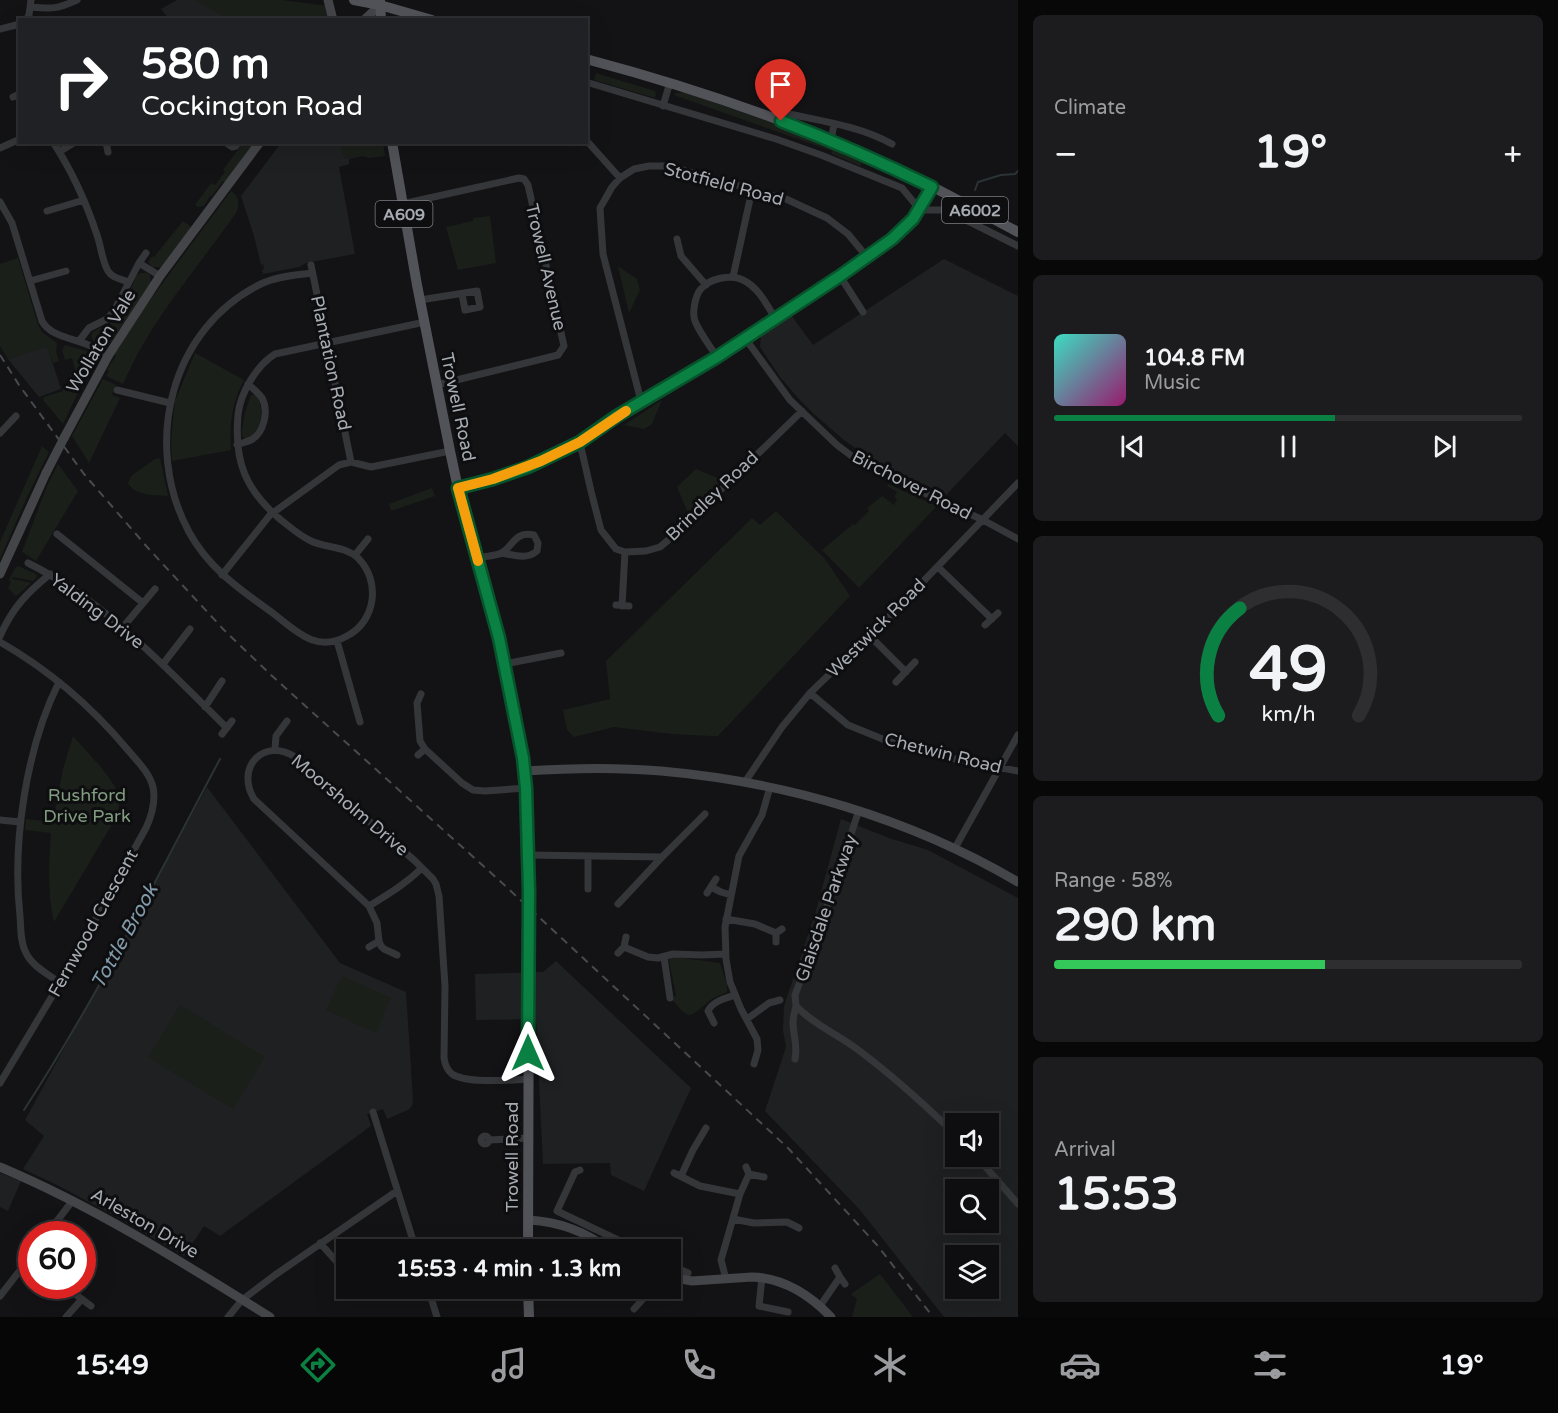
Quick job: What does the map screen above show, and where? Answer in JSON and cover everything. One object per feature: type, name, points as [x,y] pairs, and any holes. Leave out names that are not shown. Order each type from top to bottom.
[{"type":"main road","points":[[354,0],[380,2],[426,18]]},
{"type":"main road","points":[[380,2],[381,18]]},
{"type":"main road","name":"A6002","points":[[588,60],[670,82],[739,105],[831,141],[885,164],[1018,232]]},
{"type":"main road","name":"Trowell Road","points":[[392,144],[436,385],[458,488],[505,664],[524,771],[529,891],[528,1239]]},
{"type":"main road","points":[[528,1299],[529,1317]]},
{"type":"street","points":[[27,18],[31,3],[51,9],[77,0]]},
{"type":"street","points":[[328,0],[332,18]]},
{"type":"street","points":[[366,18],[380,2]]},
{"type":"street","points":[[0,29],[18,24]]},
{"type":"street","points":[[663,106],[670,82]]},
{"type":"street","points":[[588,83],[776,139],[821,155],[902,188],[920,208],[945,210],[1018,246]]},
{"type":"street","points":[[786,113],[869,134],[892,144]]},
{"type":"street","points":[[831,141],[834,124]]},
{"type":"street","points":[[0,148],[18,140]]},
{"type":"street","points":[[588,142],[620,178],[600,208],[603,254],[641,401]]},
{"type":"street","points":[[54,144],[72,173],[84,200],[98,236],[107,270],[112,275],[128,282]]},
{"type":"street","points":[[59,152],[72,144]]},
{"type":"street","points":[[106,144],[108,152]]},
{"type":"street","name":"Wollaton Vale","points":[[0,574],[46,473],[108,356],[160,276],[259,144]]},
{"type":"street","name":"Stotfield Road","points":[[620,178],[634,170],[649,166],[668,166],[786,199],[827,219],[848,234],[867,257]]},
{"type":"street","name":"Trowell Avenue","points":[[402,204],[519,178],[524,179],[528,184],[564,346],[558,355],[436,385]]},
{"type":"street","points":[[458,488],[528,467],[580,442],[641,401],[717,357],[840,276],[903,230],[932,187]]},
{"type":"street","points":[[733,277],[752,190]]},
{"type":"street","points":[[47,211],[57,212],[84,200]]},
{"type":"street","points":[[1,207],[12,223],[45,327],[87,344],[108,356]]},
{"type":"street","points":[[677,239],[681,256],[706,285]]},
{"type":"street","points":[[79,341],[91,326],[107,318],[114,311],[146,253]]},
{"type":"street","points":[[139,263],[160,276]]},
{"type":"street","name":"Plantation Road","points":[[170,403],[179,375],[191,350],[217,315],[233,301],[263,283],[312,269],[351,462]]},
{"type":"street","points":[[30,281],[62,272],[61,282]]},
{"type":"street","points":[[840,276],[863,312]]},
{"type":"street","points":[[717,357],[695,320],[696,300],[700,290],[706,285],[714,280],[733,277],[744,280],[758,292],[776,318]]},
{"type":"street","points":[[420,300],[462,294]]},
{"type":"street","points":[[117,390],[170,403],[167,455],[175,497],[190,533],[208,560],[222,575],[305,637],[325,643],[337,641],[354,633],[368,616],[373,599],[368,570],[348,551],[310,540],[272,513],[262,502],[248,481],[240,460],[237,445],[238,411],[241,400],[248,384],[264,363],[275,354],[424,322]]},
{"type":"street","name":"Birchover Road","points":[[746,337],[790,400],[837,445],[853,457],[1018,539]]},
{"type":"street","points":[[237,445],[257,435],[265,415],[262,398],[248,384]]},
{"type":"street","name":"Brindley Road","points":[[625,552],[646,551],[660,547],[802,411]]},
{"type":"street","points":[[0,433],[16,416]]},
{"type":"street","points":[[580,442],[601,530],[616,549],[625,552],[623,606]]},
{"type":"street","points":[[222,575],[272,513],[339,465],[351,462],[371,467],[450,451]]},
{"type":"street","name":"Westwick Road","points":[[745,782],[782,727],[810,693],[870,636],[1018,483]]},
{"type":"street","points":[[57,534],[143,603]]},
{"type":"street","points":[[478,558],[501,553],[531,556],[537,551],[538,543],[534,535],[526,534],[515,539],[501,553]]},
{"type":"street","points":[[354,555],[368,539]]},
{"type":"street","name":"Yalding Drive","points":[[28,563],[74,590],[123,627],[163,663],[205,706],[224,731],[232,721]]},
{"type":"street","points":[[938,567],[992,619]]},
{"type":"street","points":[[0,636],[14,609],[50,574]]},
{"type":"street","points":[[123,627],[155,589]]},
{"type":"street","points":[[985,625],[998,612]]},
{"type":"street","points":[[163,663],[190,629]]},
{"type":"street","points":[[870,636],[906,672]]},
{"type":"street","points":[[337,641],[355,715],[360,722]]},
{"type":"street","name":"Fernwood Crescent","points":[[0,642],[28,658],[94,712],[145,770],[153,787],[154,798],[152,813],[146,828],[60,982],[0,1083]]},
{"type":"street","points":[[505,664],[561,653]]},
{"type":"street","points":[[897,682],[915,662]]},
{"type":"street","points":[[205,706],[222,681]]},
{"type":"street","points":[[59,682],[50,701],[34,750],[24,795],[20,822],[18,889],[24,948],[33,963],[60,982]]},
{"type":"street","name":"Chetwin Road","points":[[810,693],[848,725],[885,740],[913,749],[1018,771]]},
{"type":"street","points":[[422,694],[417,703],[421,711],[419,735],[425,749],[462,783],[473,790],[485,791],[526,788]]},
{"type":"street","name":"Moorsholm Drive","points":[[275,749],[276,736],[287,721]]},
{"type":"street","points":[[955,848],[1018,735]]},
{"type":"street","name":"Moorsholm Drive","points":[[380,941],[377,923],[369,906],[254,799],[247,774],[257,758],[275,749],[295,757],[433,879],[439,896],[445,986],[445,1066],[451,1074],[466,1080],[528,1079]]},
{"type":"street","points":[[418,755],[425,749]]},
{"type":"street","points":[[524,771],[580,768],[660,771],[770,787],[859,810],[911,829],[955,848],[1018,882]]},
{"type":"street","points":[[754,1064],[758,1050],[757,1039],[730,982],[725,954],[726,919],[739,856],[762,815],[770,787]]},
{"type":"street","name":"Glaisdale Parkway","points":[[795,1059],[797,1046],[793,1021],[796,1006],[795,995],[859,810]]},
{"type":"street","points":[[618,904],[705,814]]},
{"type":"street","points":[[0,820],[20,822]]},
{"type":"street","points":[[528,855],[662,857]]},
{"type":"street","points":[[588,856],[588,889]]},
{"type":"street","name":"Moorsholm Drive","points":[[369,906],[406,883],[422,868]]},
{"type":"street","points":[[716,879],[709,890],[731,895]]},
{"type":"street","points":[[726,919],[779,931],[776,942]]},
{"type":"street","points":[[626,937],[621,950],[648,957],[658,958],[674,954],[702,956],[725,954]]},
{"type":"street","points":[[369,947],[380,941],[384,949],[397,955]]},
{"type":"street","points":[[664,957],[664,981],[670,998]]},
{"type":"street","points":[[700,1016],[714,1003],[735,995]]},
{"type":"street","points":[[747,1019],[767,1000],[780,1000]]},
{"type":"street","name":"Glaisdale Parkway","points":[[796,1006],[856,1048],[904,1086],[945,1124]]},
{"type":"street","points":[[708,1011],[714,1023]]},
{"type":"street","points":[[373,1112],[412,1239]]},
{"type":"street","points":[[706,1128],[677,1174],[700,1186],[740,1194]]},
{"type":"street","points":[[489,1140],[529,1138]]},
{"type":"street","name":"Arleston Drive","points":[[0,1167],[73,1200],[151,1243],[270,1317]]},
{"type":"street","points":[[986,1167],[1018,1204]]},
{"type":"street","points":[[577,1169],[557,1211],[617,1239]]},
{"type":"street","points":[[726,1279],[721,1260],[747,1171],[764,1177]]},
{"type":"street","points":[[228,1317],[242,1300],[397,1191]]},
{"type":"street","points":[[57,1221],[73,1200]]},
{"type":"street","points":[[570,1228],[574,1218]]},
{"type":"street","points":[[733,1219],[754,1223],[787,1222],[799,1228]]},
{"type":"street","points":[[529,1220],[551,1222],[594,1239]]},
{"type":"street","points":[[320,1243],[336,1261]]},
{"type":"street","points":[[835,1268],[845,1284]]},
{"type":"street","points":[[681,1270],[688,1273]]},
{"type":"street","points":[[0,1296],[18,1273]]},
{"type":"street","points":[[681,1279],[692,1281],[762,1277],[782,1282],[801,1291],[831,1317]]},
{"type":"street","points":[[762,1277],[759,1306],[788,1312]]},
{"type":"street","points":[[820,1306],[840,1277]]},
{"type":"street","points":[[66,1317],[81,1299],[91,1306]]},
{"type":"street","points":[[431,1299],[437,1317]]},
{"type":"street","points":[[634,1310],[644,1299]]},
{"type":"shaded area","points":[[177,0],[210,0],[242,18],[168,18],[161,9]]},
{"type":"shaded area","points":[[280,144],[379,144],[381,152],[349,159],[349,164],[339,167],[355,254],[263,274],[263,264],[261,265],[241,196]]},
{"type":"shaded area","points":[[944,259],[1018,296],[1018,446],[1005,433],[946,495],[872,460],[844,440],[798,398],[780,377],[760,347],[761,335],[791,315],[813,345]]},
{"type":"shaded area","points":[[47,346],[61,389],[39,397],[8,359]]},
{"type":"shaded area","points":[[207,787],[340,963],[406,992],[413,1100],[408,1110],[387,1119],[383,1109],[367,1114],[371,1126],[220,1236],[204,1226],[184,1256],[115,1216],[23,1169],[44,1136],[25,1120]]},
{"type":"shaded area","points":[[841,819],[928,850],[1018,898],[1018,1317],[944,1317],[860,1210],[765,1111],[786,1047],[783,1030],[784,1006],[815,914]]},
{"type":"shaded area","points":[[556,961],[691,1088],[644,1191],[611,1175],[610,1163],[543,1164],[536,1019],[476,1020],[475,974],[543,972]]},
{"type":"shaded area","points":[[0,1173],[21,1181],[8,1211],[0,1207]]},
{"type":"green space","points":[[194,0],[282,0],[328,6],[330,18],[226,18]]},
{"type":"green space","points":[[596,73],[655,91],[655,98],[594,80]]},
{"type":"green space","points":[[685,92],[775,124],[862,163],[860,166],[832,154],[832,151],[674,95]]},
{"type":"green space","points":[[242,144],[253,144],[204,206],[195,205],[211,183],[215,185],[225,172],[223,170]]},
{"type":"green space","points":[[342,144],[383,144],[385,156],[345,159]]},
{"type":"green space","points":[[231,191],[236,195],[238,201],[236,213],[148,336],[123,384],[106,376],[109,371],[107,369],[116,356],[114,354],[147,304]]},
{"type":"green space","points":[[490,216],[496,263],[458,270],[446,227],[473,221],[473,218]]},
{"type":"green space","points":[[183,221],[190,226],[190,229],[163,265],[152,267],[148,262],[152,256],[154,257]]},
{"type":"green space","points":[[18,258],[38,325],[43,333],[57,343],[56,351],[59,361],[53,363],[47,347],[8,359],[0,346],[0,264]]},
{"type":"green space","points":[[618,266],[637,279],[640,290],[629,313]]},
{"type":"green space","points":[[146,272],[150,275],[151,283],[110,343],[102,346],[94,342],[91,336],[93,332],[115,318],[126,301],[136,276]]},
{"type":"green space","points":[[65,345],[90,352],[94,360],[63,424],[43,400],[44,397],[63,391],[62,386],[67,384],[68,387],[73,386],[70,375],[75,369],[72,358],[65,360],[62,350]]},
{"type":"green space","points":[[195,353],[244,380],[232,414],[231,450],[172,461],[171,441],[175,401]]},
{"type":"green space","points":[[103,379],[116,385],[112,395],[120,398],[89,463],[72,436]]},
{"type":"green space","points":[[255,394],[260,406],[260,420],[255,433],[244,439],[242,430],[245,413],[251,395]]},
{"type":"green space","points":[[662,400],[652,424],[644,429],[624,425]]},
{"type":"green space","points":[[42,446],[49,452],[0,559],[0,542]]},
{"type":"green space","points":[[160,458],[168,496],[146,494],[131,487],[128,483],[131,476]]},
{"type":"green space","points":[[58,464],[78,491],[36,561],[22,552],[47,486]]},
{"type":"green space","points":[[696,469],[722,480],[688,513],[677,487]]},
{"type":"green space","points":[[888,484],[937,506],[859,588],[822,550],[853,524],[855,525],[869,511],[867,508],[882,496],[894,505],[897,492],[887,486]]},
{"type":"green space","points":[[432,488],[435,496],[391,511],[389,504]]},
{"type":"green space","points":[[776,511],[825,559],[850,596],[718,736],[672,734],[614,727],[574,737],[567,730],[563,710],[610,699],[606,661],[752,518],[760,525]]},
{"type":"green space","points":[[18,566],[36,574],[37,577],[33,581],[13,577],[12,579],[31,583],[16,596],[8,588],[11,582],[9,580]]},
{"type":"green space","name":"Rushford Drive Park","points":[[73,736],[112,782],[119,797],[119,804],[117,816],[54,922],[49,889],[51,833],[25,830],[26,819],[53,822],[63,769]]},
{"type":"green space","points":[[670,958],[720,963],[727,992],[711,1000],[693,1014],[686,1014],[672,999],[676,995],[669,961]]},
{"type":"green space","points":[[342,976],[391,998],[376,1033],[326,1010]]},
{"type":"green space","points":[[180,1005],[265,1057],[233,1109],[148,1057]]},
{"type":"green space","points":[[880,1274],[913,1317],[852,1317],[857,1299],[851,1294]]},
{"type":"waterway","name":"Tottle Brook","points":[[975,190],[978,182],[1001,175],[1015,174],[1018,171]]},
{"type":"waterway","name":"Tottle Brook","points":[[24,1110],[77,1024],[220,759]]},
{"type":"railway","points":[[0,355],[84,474],[224,630],[500,881],[788,1148],[877,1245],[933,1317]]},
{"type":"slow traffic","points":[[478,561],[458,488],[528,467],[580,442],[626,411]]},
{"type":"route","points":[[528,1053],[529,891],[523,758],[499,638],[458,488],[528,467],[580,442],[617,416],[717,357],[892,239],[913,219],[932,187],[885,164],[781,121]]}]
